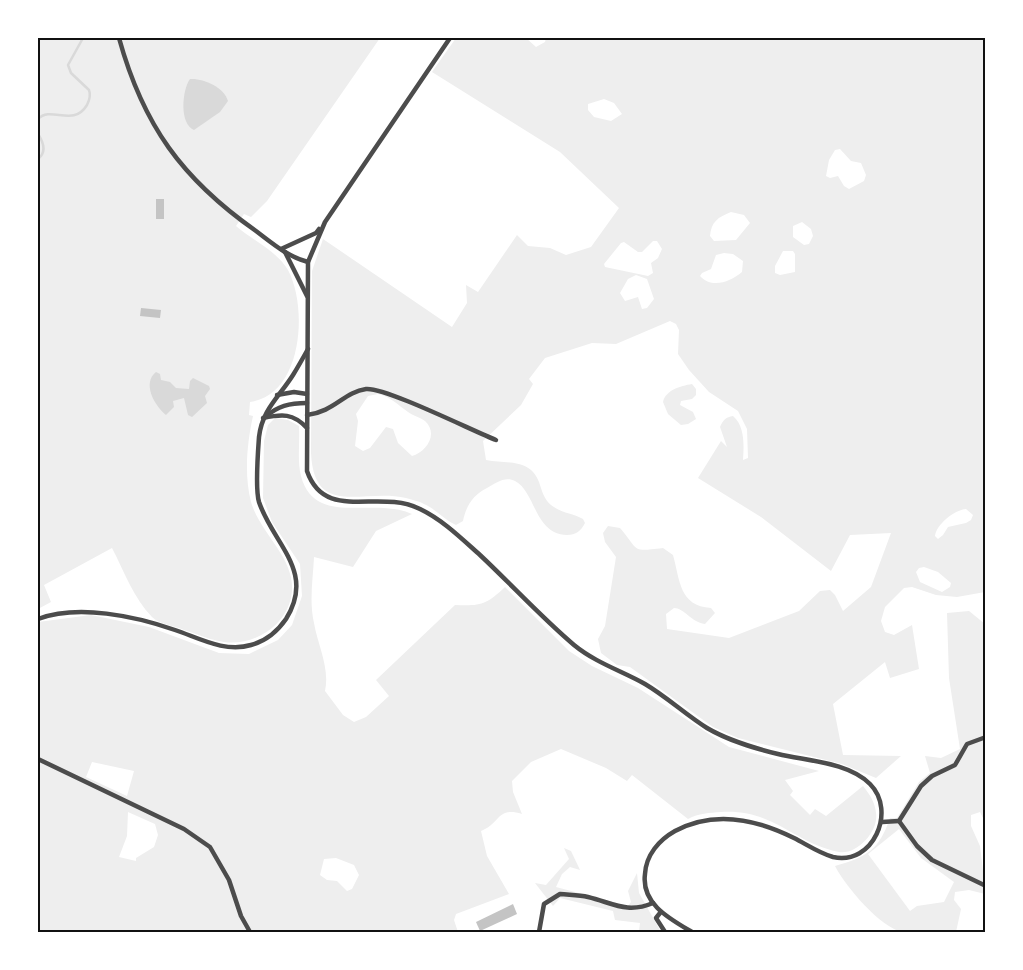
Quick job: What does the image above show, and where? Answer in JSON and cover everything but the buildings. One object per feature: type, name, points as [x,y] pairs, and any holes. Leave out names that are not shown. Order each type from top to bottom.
[{"type":"street","points":[[119,38],[132,81],[143,108],[174,155],[215,200],[283,251],[308,262]]},
{"type":"street","points":[[283,251],[316,233],[325,222],[450,38]]},
{"type":"street","points":[[325,222],[308,262],[307,296],[307,471],[314,486],[323,496],[337,501],[399,502],[430,514],[470,546],[585,653],[645,684],[692,718],[726,738],[760,750],[830,765],[858,775],[870,784],[879,797],[882,822],[879,831],[872,842],[861,852],[849,857],[833,857],[768,826],[755,822],[718,818],[685,826],[669,834],[657,845],[647,863],[645,884],[653,903],[660,913],[692,932]]},
{"type":"street","points":[[283,251],[307,296]]},
{"type":"street","points":[[38,619],[48,615],[79,611],[106,614],[172,629],[218,646],[241,648],[263,642],[280,628],[293,608],[297,590],[297,574],[259,500],[258,458],[264,418],[276,396],[292,376],[308,347]]},
{"type":"street","points":[[307,415],[319,414],[335,406],[349,394],[367,389],[388,394],[496,440]]},
{"type":"street","points":[[276,396],[289,392],[307,394]]},
{"type":"street","points":[[264,418],[276,408],[286,404],[307,403]]},
{"type":"street","points":[[264,418],[280,414],[290,415],[307,428]]},
{"type":"street","points":[[899,821],[921,786],[932,776],[955,765],[967,744],[986,737]]},
{"type":"street","points":[[38,759],[184,829],[210,847],[229,880],[241,916],[250,932]]},
{"type":"street","points":[[882,822],[899,821]]},
{"type":"street","points":[[899,821],[917,846],[932,860],[986,886]]},
{"type":"street","points":[[539,932],[544,904],[560,894],[586,897],[618,907],[639,909],[653,903]]},
{"type":"street","points":[[660,913],[656,918],[664,932]]},
{"type":"shaded area","points":[[38,38],[380,38],[267,201],[251,217],[244,214],[236,226],[271,251],[283,263],[294,286],[298,305],[299,326],[291,367],[281,384],[268,396],[250,402],[249,415],[253,416],[249,437],[247,470],[251,502],[290,572],[292,584],[291,598],[282,618],[265,633],[256,638],[245,641],[224,642],[155,619],[140,602],[112,548],[44,585],[51,602],[38,609]]},
{"type":"shaded area","points":[[456,38],[526,38],[536,47],[545,42],[546,38],[985,38],[985,592],[957,597],[936,595],[912,587],[904,588],[885,607],[881,621],[885,632],[894,635],[912,625],[919,669],[890,678],[885,662],[833,704],[843,755],[901,756],[876,778],[842,764],[738,738],[713,727],[630,667],[617,665],[601,653],[598,639],[605,626],[616,557],[605,542],[603,533],[608,526],[620,528],[637,548],[645,550],[663,548],[673,555],[680,582],[687,597],[700,606],[711,608],[715,613],[705,624],[674,608],[666,614],[667,629],[729,638],[799,611],[820,591],[830,590],[835,595],[843,611],[871,587],[891,533],[850,535],[831,571],[761,517],[698,478],[721,441],[727,447],[720,427],[725,419],[733,416],[740,425],[743,460],[748,458],[747,429],[738,411],[709,392],[689,370],[678,354],[679,330],[676,324],[670,321],[616,344],[592,343],[545,358],[529,379],[533,384],[521,405],[483,441],[486,460],[517,463],[530,469],[535,474],[542,492],[551,505],[583,519],[585,523],[576,533],[567,535],[556,533],[548,528],[536,512],[522,486],[508,479],[478,494],[468,506],[463,521],[456,525],[428,506],[406,498],[344,496],[331,494],[321,486],[314,473],[311,453],[312,271],[323,239],[452,327],[467,303],[466,285],[478,292],[517,235],[528,246],[550,248],[566,255],[591,247],[619,208],[560,152],[432,72]],"holes":[[[604,99],[614,103],[622,114],[611,121],[594,117],[588,110],[588,104]],[[840,149],[851,161],[861,163],[866,175],[864,181],[849,189],[844,186],[838,176],[830,178],[826,176],[829,160],[835,150]],[[731,212],[744,215],[750,223],[736,240],[714,241],[710,236],[712,227],[722,216]],[[802,222],[811,229],[813,236],[809,244],[804,245],[793,237],[793,226]],[[653,241],[657,241],[662,249],[658,258],[651,263],[653,273],[648,276],[605,267],[604,264],[621,243],[624,242],[638,252],[642,252]],[[783,251],[793,251],[795,254],[795,272],[780,275],[775,273],[775,266]],[[724,253],[733,254],[743,261],[742,272],[732,279],[721,283],[705,280],[700,276],[711,269],[716,255]],[[636,275],[647,279],[654,299],[647,308],[642,309],[638,297],[625,301],[620,293],[628,279]],[[383,395],[425,421],[431,431],[431,437],[426,447],[412,456],[398,443],[393,429],[386,427],[370,448],[363,451],[355,446],[358,421],[356,414],[368,396]],[[966,509],[973,515],[971,520],[966,523],[948,527],[938,539],[935,536],[936,532],[951,515]],[[924,567],[938,572],[951,583],[950,587],[942,592],[920,582],[916,572],[919,568]]]},
{"type":"shaded area","points":[[190,79],[212,84],[226,96],[228,101],[220,112],[194,130],[189,127],[186,121],[183,106],[185,91]]},
{"type":"shaded area","points":[[156,372],[160,374],[161,380],[170,382],[176,388],[189,389],[190,381],[193,378],[209,386],[210,389],[205,396],[207,403],[192,417],[188,415],[184,398],[173,401],[174,407],[166,415],[157,406],[151,394],[150,382]]},
{"type":"shaded area","points":[[692,384],[696,389],[696,395],[692,399],[681,401],[680,405],[693,412],[696,419],[688,424],[681,425],[668,414],[663,402],[667,394],[678,387]]},
{"type":"shaded area","points":[[275,418],[288,420],[299,426],[301,476],[308,492],[319,501],[332,506],[397,509],[412,514],[376,531],[353,567],[314,557],[312,606],[316,632],[325,665],[325,691],[343,715],[354,722],[366,717],[389,696],[376,680],[455,605],[483,603],[493,598],[505,587],[569,651],[592,666],[638,688],[729,747],[819,771],[785,780],[793,791],[790,795],[810,815],[815,809],[826,816],[863,786],[872,799],[875,809],[876,820],[870,834],[853,850],[839,852],[809,842],[770,821],[740,812],[700,814],[688,819],[632,775],[627,781],[606,768],[561,749],[531,762],[512,781],[513,792],[522,814],[508,812],[503,814],[481,831],[487,856],[509,894],[456,914],[454,920],[458,932],[38,932],[38,622],[91,615],[149,627],[219,653],[249,654],[278,640],[292,625],[302,596],[300,564],[272,522],[263,498],[264,441],[268,425]],"holes":[[[92,762],[134,771],[127,796],[86,777]],[[128,812],[155,824],[158,835],[154,847],[136,858],[136,861],[119,857],[127,836]],[[336,858],[354,865],[359,875],[352,889],[347,891],[337,881],[327,880],[320,875],[324,859]]]},
{"type":"shaded area","points":[[969,611],[985,624],[985,822],[980,812],[971,815],[971,826],[980,846],[983,871],[985,871],[985,894],[969,890],[955,892],[954,900],[961,909],[956,932],[908,933],[893,929],[864,905],[835,866],[864,855],[876,845],[886,829],[890,818],[897,818],[919,782],[930,773],[925,756],[941,758],[960,749],[949,678],[947,613]],"holes":[[[899,829],[921,858],[954,882],[944,902],[917,906],[910,911],[868,854]]]},
{"type":"shaded area","points":[[564,848],[571,851],[580,870],[570,867],[562,874],[556,887],[628,906],[631,902],[628,891],[637,873],[639,893],[661,932],[639,931],[640,923],[615,920],[613,911],[560,898],[553,906],[535,883],[546,885],[569,859]]},
{"type":"waterway","points":[[38,119],[43,115],[49,114],[75,115],[81,112],[87,105],[90,97],[89,90],[71,73],[68,65],[83,38]]},
{"type":"waterway","points":[[38,134],[44,147],[43,153],[38,159]]}]
